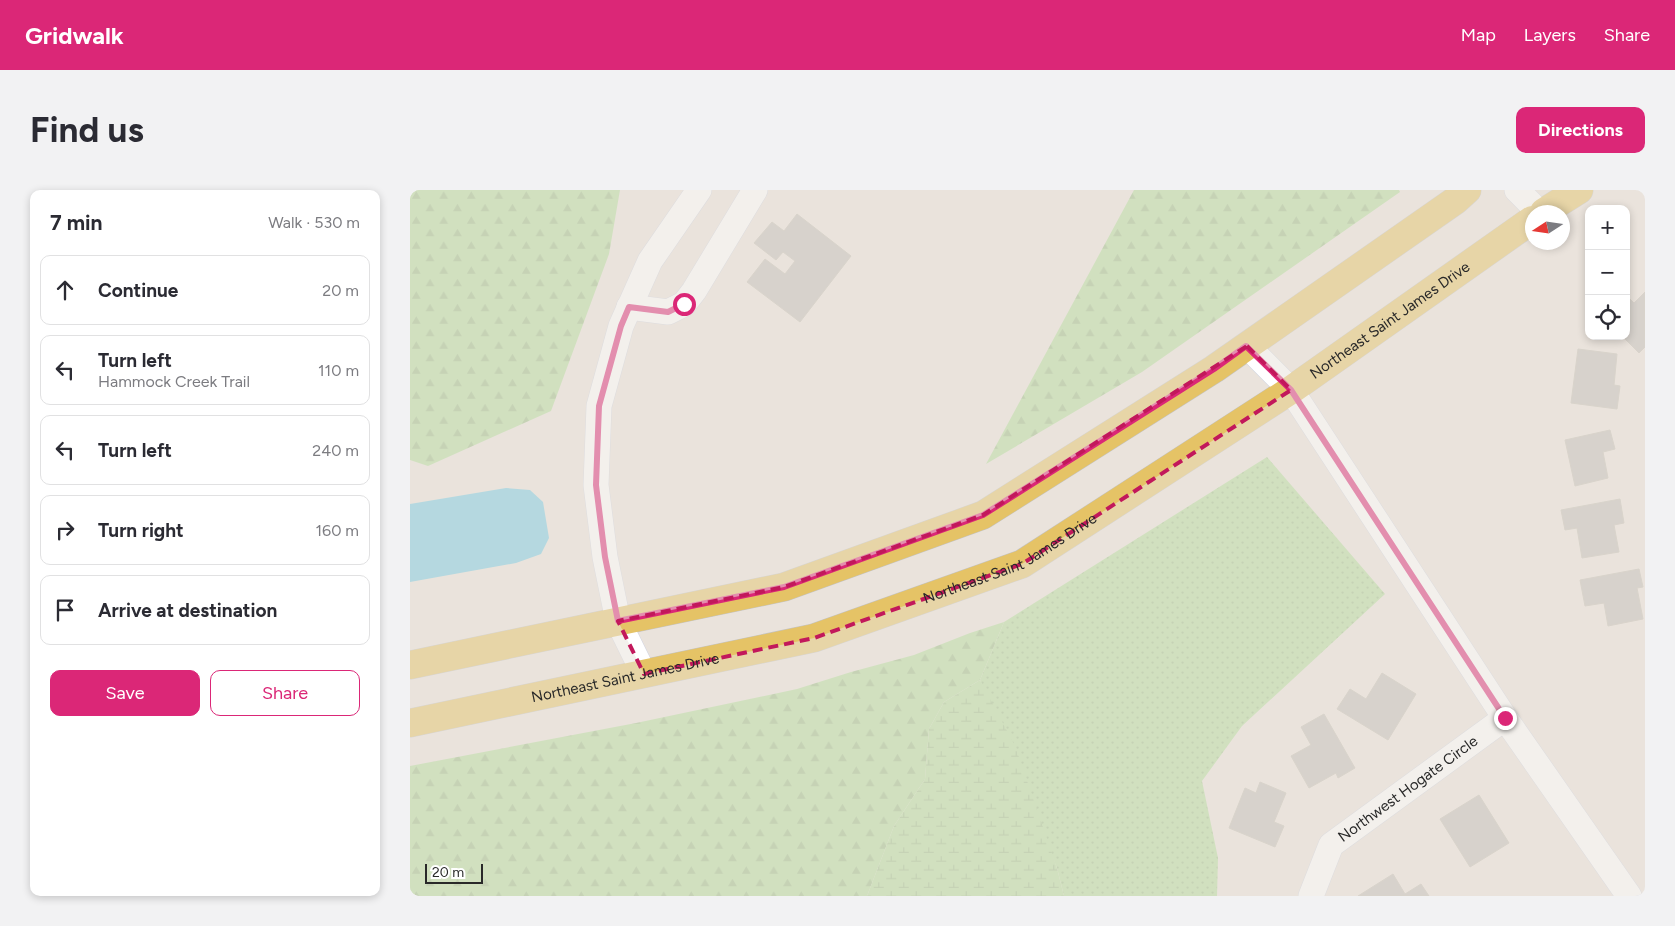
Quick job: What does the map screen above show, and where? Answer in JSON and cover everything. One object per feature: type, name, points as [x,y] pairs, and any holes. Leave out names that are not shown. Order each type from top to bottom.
[{"type":"main road","points":[[410,665],[784,587],[983,515],[1214,369],[1456,200],[1467,190]]},
{"type":"main road","points":[[1555,205],[1579,190]]},
{"type":"main road","name":"Northeast Saint James Drive","points":[[410,723],[814,638],[1022,564],[1291,390],[1525,225]]},
{"type":"street","points":[[644,674],[618,621],[605,557],[596,485],[599,406],[621,326],[650,261],[699,190]]},
{"type":"street","points":[[1517,190],[1532,205]]},
{"type":"street","points":[[629,307],[668,312],[684,304],[694,291],[752,195]]},
{"type":"street","points":[[1246,346],[1291,390],[1505,718],[1629,896]]},
{"type":"street","name":"Northwest Hogate Circle","points":[[1311,896],[1331,845],[1505,718]]},
{"type":"highlighted area","points":[[1247,346],[1291,390],[1022,564],[814,638],[644,674],[618,621],[784,587],[983,515]]},
{"type":"green space","points":[[410,190],[620,190],[609,254],[551,411],[428,466],[410,460]]},
{"type":"green space","points":[[1134,190],[1399,190],[1400,192],[1142,372],[986,464]]},
{"type":"green space","points":[[1267,457],[1385,594],[1242,726],[1202,781],[1218,858],[1217,896],[1064,896],[1057,868],[980,680],[1004,622]]},
{"type":"green space","points":[[1004,622],[980,680],[944,702],[929,729],[925,779],[894,826],[867,896],[410,896],[410,766],[636,723],[797,689],[914,655]]},
{"type":"green space","points":[[980,680],[1015,746],[1057,868],[1064,896],[867,896],[894,826],[925,779],[929,729],[944,702]]},
{"type":"water","points":[[506,488],[530,490],[543,502],[549,538],[541,554],[516,563],[410,582],[410,504]]},
{"type":"building","points":[[797,214],[851,256],[800,322],[747,282],[765,259],[785,274],[795,261],[783,252],[776,260],[754,243],[772,222],[784,231]]},
{"type":"building","points":[[1645,292],[1645,347],[1639,353],[1626,340],[1630,340],[1630,299],[1634,303]]},
{"type":"building","points":[[1578,349],[1617,354],[1614,385],[1620,386],[1617,409],[1571,403]]},
{"type":"building","points":[[1610,430],[1615,449],[1603,452],[1608,478],[1575,486],[1565,440]]},
{"type":"building","points":[[1620,499],[1624,523],[1614,525],[1619,552],[1582,558],[1577,528],[1565,530],[1561,510]]},
{"type":"building","points":[[1639,569],[1643,587],[1637,588],[1643,619],[1608,626],[1604,603],[1585,606],[1580,580]]},
{"type":"building","points":[[1382,673],[1416,694],[1388,740],[1337,709],[1350,689],[1366,699]]},
{"type":"building","points":[[1324,714],[1355,768],[1338,778],[1336,773],[1309,788],[1291,756],[1311,745],[1301,727]]},
{"type":"building","points":[[1260,782],[1286,793],[1274,822],[1284,826],[1275,847],[1229,828],[1245,788],[1256,793]]},
{"type":"building","points":[[1479,795],[1509,843],[1470,867],[1440,819]]},
{"type":"building","points":[[1393,874],[1405,894],[1421,884],[1429,896],[1358,896]]},
{"type":"route","points":[[684,304],[668,312],[629,307],[621,326],[599,406],[596,485],[605,557],[618,621],[784,587],[983,515],[1214,369],[1246,346],[1291,390],[1505,718]]}]
